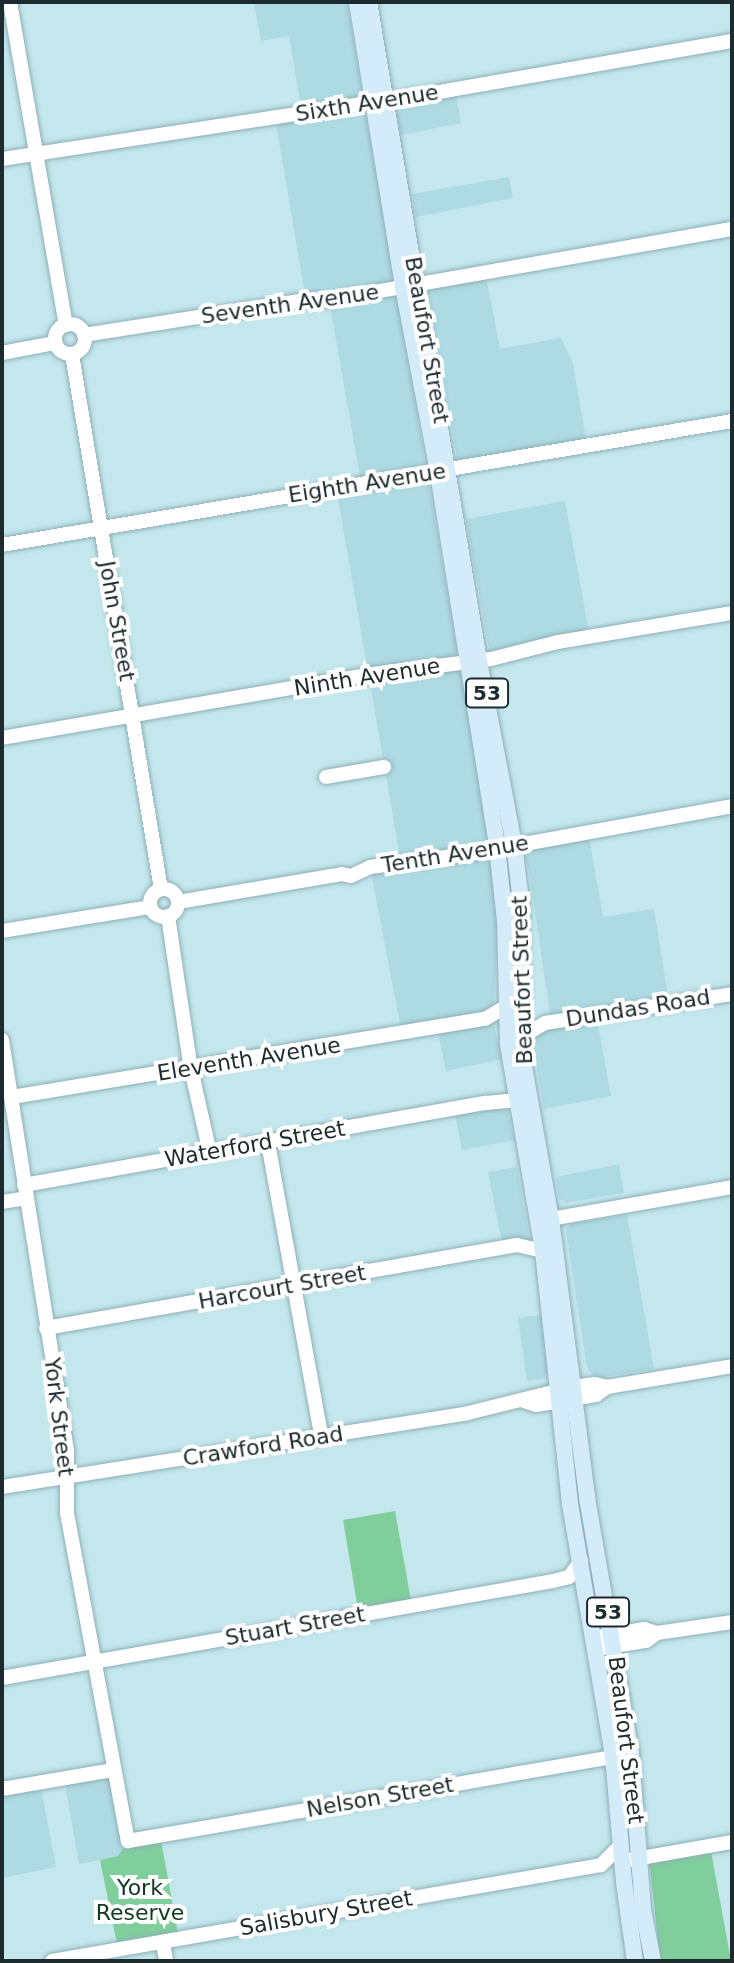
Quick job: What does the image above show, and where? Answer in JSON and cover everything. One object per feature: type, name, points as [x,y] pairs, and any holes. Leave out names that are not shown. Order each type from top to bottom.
[{"type":"main road","name":"Beaufort Street","points":[[357,2],[379,99],[506,846],[505,921],[514,1033],[545,1224],[568,1394],[570,1504],[613,1756],[624,1883],[635,1961]]},
{"type":"main road","name":"Beaufort Street","points":[[369,2],[379,99]]},
{"type":"main road","name":"Beaufort Street","points":[[514,1033],[514,1079],[523,1100]]},
{"type":"main road","name":"Beaufort Street","points":[[545,1224],[543,1251],[631,1753],[653,1961]]},
{"type":"street","points":[[10,2],[66,325]]},
{"type":"street","name":"Sixth Avenue","points":[[2,159],[732,41]]},
{"type":"street","name":"Seventh Avenue","points":[[84,335],[410,286],[732,229]]},
{"type":"street","points":[[66,325],[77,326],[84,335],[82,348],[72,354],[60,351],[55,343],[56,333],[66,325]]},
{"type":"street","points":[[2,353],[55,343]]},
{"type":"street","name":"John Street","points":[[72,354],[161,889]]},
{"type":"street","name":"Eighth Avenue","points":[[2,545],[732,421]]},
{"type":"street","name":"Ninth Avenue","points":[[2,738],[473,661],[558,642],[732,613]]},
{"type":"street","points":[[326,777],[384,767]]},
{"type":"street","name":"Tenth Avenue","points":[[178,902],[342,874],[351,876],[370,867],[732,806]]},
{"type":"street","points":[[161,889],[174,892],[178,902],[174,913],[168,916],[157,915],[150,907],[152,895],[161,889]]},
{"type":"street","points":[[2,931],[150,907]]},
{"type":"street","points":[[168,916],[191,1069],[210,1153]]},
{"type":"street","name":"Dundas Road","points":[[514,1033],[545,1023],[732,994]]},
{"type":"street","name":"Eleventh Avenue","points":[[12,1097],[485,1019],[512,1008]]},
{"type":"street","name":"Dundas Road","points":[[512,1008],[545,1023]]},
{"type":"street","points":[[485,1019],[514,1033]]},
{"type":"street","name":"York Street","points":[[2,1040],[67,1452],[67,1513],[128,1841]]},
{"type":"street","points":[[486,1103],[501,1095],[514,1079]]},
{"type":"street","name":"Waterford Street","points":[[2,1202],[25,1191],[210,1153],[486,1103],[523,1100]]},
{"type":"street","points":[[268,1143],[321,1436]]},
{"type":"street","points":[[545,1224],[732,1187]]},
{"type":"street","name":"Harcourt Street","points":[[517,1245],[545,1224]]},
{"type":"street","name":"Harcourt Street","points":[[46,1328],[517,1245],[543,1251]]},
{"type":"street","name":"Crawford Road","points":[[2,1487],[568,1394],[595,1384],[607,1387],[732,1366]]},
{"type":"street","name":"Stuart Street","points":[[2,1678],[569,1577],[581,1561]]},
{"type":"street","points":[[594,1643],[644,1629],[657,1633],[732,1622]]},
{"type":"street","name":"Nelson Street","points":[[128,1841],[631,1753]]},
{"type":"street","points":[[2,1789],[113,1770]]},
{"type":"street","points":[[622,1862],[732,1842]]},
{"type":"street","points":[[621,1845],[601,1865],[615,1872],[624,1883]]},
{"type":"street","name":"Salisbury Street","points":[[52,1961],[601,1865]]},
{"type":"street","points":[[163,1942],[166,1961]]},
{"type":"shaded area","points":[[254,2],[347,2],[499,908],[493,1023],[502,1059],[446,1071],[437,1028],[402,1034],[370,867],[401,863],[336,487],[361,482],[329,300],[306,300],[275,118],[302,113],[289,36],[261,41]]},
{"type":"shaded area","points":[[455,89],[461,123],[401,135],[392,97]]},
{"type":"shaded area","points":[[509,177],[513,198],[416,217],[412,194]]},
{"type":"shaded area","points":[[485,271],[500,349],[561,338],[573,364],[587,445],[459,469],[426,283]]},
{"type":"shaded area","points":[[565,501],[590,637],[491,659],[466,519]]},
{"type":"shaded area","points":[[588,831],[603,917],[654,909],[669,1003],[596,1014],[611,1096],[544,1109],[532,1039],[550,1014],[529,870],[521,843]]},
{"type":"shaded area","points":[[504,1092],[514,1140],[462,1150],[454,1109]]},
{"type":"shaded area","points":[[619,1164],[624,1193],[565,1203],[559,1198],[556,1177]]},
{"type":"shaded area","points":[[517,1167],[531,1248],[503,1248],[488,1172]]},
{"type":"shaded area","points":[[627,1215],[654,1369],[596,1378],[587,1368],[566,1229],[572,1223]]},
{"type":"shaded area","points":[[541,1315],[549,1371],[543,1379],[527,1381],[518,1318]]},
{"type":"shaded area","points":[[113,1770],[128,1841],[119,1856],[79,1864],[64,1778]]},
{"type":"shaded area","points":[[40,1782],[56,1867],[2,1878],[2,1789]]},
{"type":"green space","points":[[395,1511],[412,1606],[359,1615],[343,1520]]},
{"type":"green space","name":"York Reserve","points":[[160,1835],[179,1939],[118,1949],[100,1860],[118,1856],[128,1841]]},
{"type":"green space","points":[[710,1846],[731,1961],[660,1961],[649,1857]]}]
